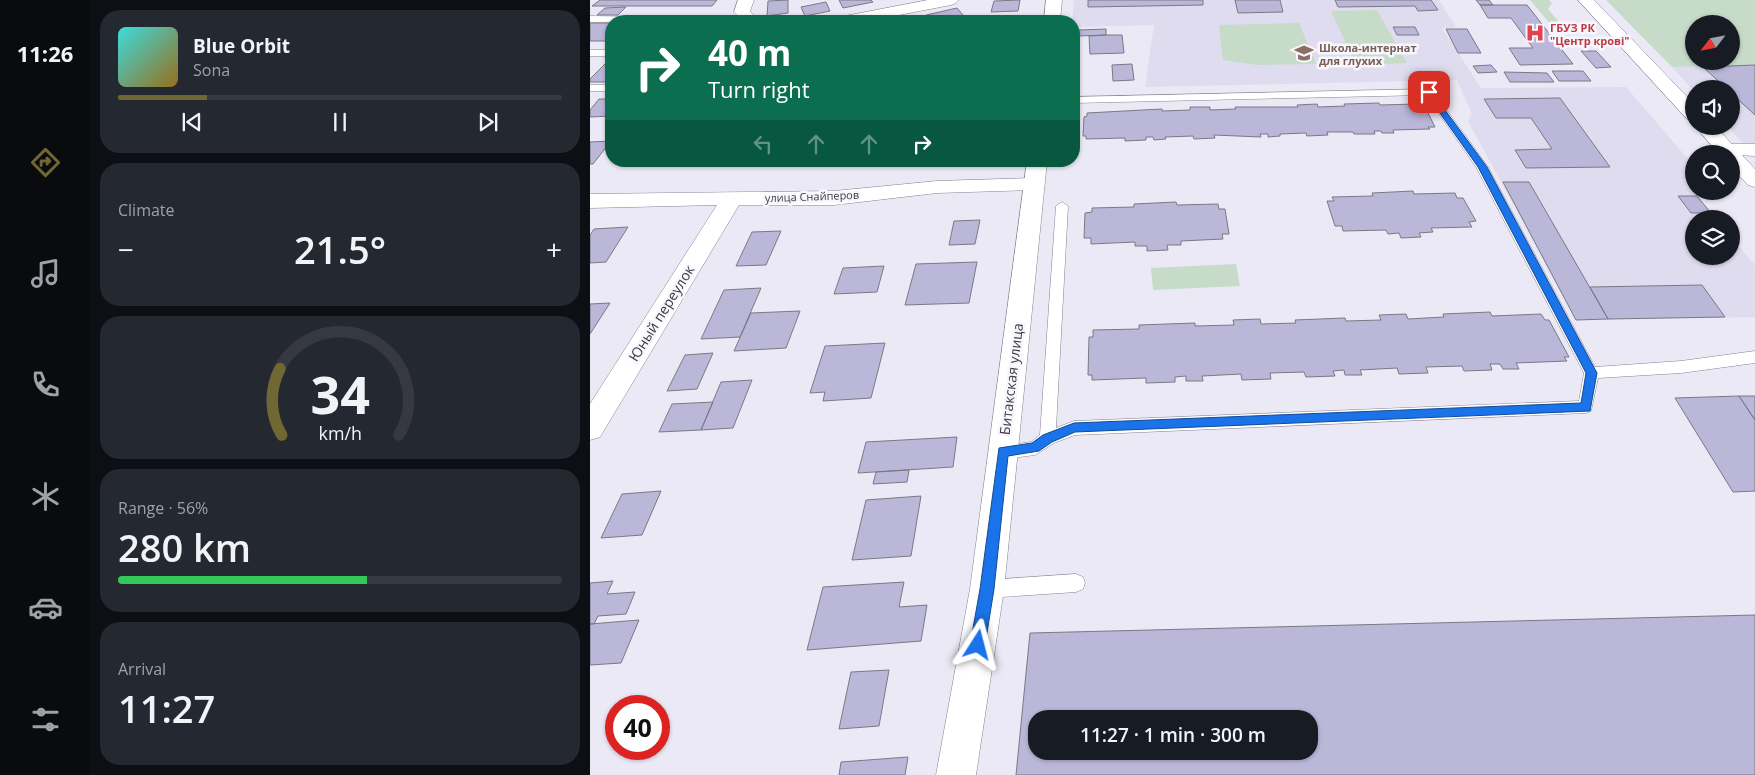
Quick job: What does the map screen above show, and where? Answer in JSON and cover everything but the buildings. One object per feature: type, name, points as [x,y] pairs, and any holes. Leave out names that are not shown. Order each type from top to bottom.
[{"type":"street","points":[[745,15],[742,12],[746,0]]},
{"type":"street","points":[[875,15],[951,0]]},
{"type":"street","points":[[1053,15],[1054,0]]},
{"type":"street","points":[[1586,0],[1685,105]]},
{"type":"street","points":[[1713,135],[1722,145]]},
{"type":"street","points":[[1740,152],[1755,150]]},
{"type":"street","points":[[1740,164],[1755,180]]},
{"type":"street","name":"улица Снайперов","points":[[590,201],[834,198],[937,187],[1035,173]]},
{"type":"street","name":"Битакская улица","points":[[956,775],[987,589],[1035,173]]},
{"type":"street","name":"Юный переулок","points":[[590,428],[732,198]]},
{"type":"lane","points":[[590,19],[605,19]]},
{"type":"lane","points":[[590,53],[605,53]]},
{"type":"lane","points":[[590,88],[605,88]]},
{"type":"lane","points":[[1003,452],[1034,448],[1048,438],[1074,428],[1586,407],[1591,373],[1482,167],[1429,92],[1080,100]]},
{"type":"lane","points":[[1048,438],[1062,206]]},
{"type":"lane","points":[[1591,373],[1681,367],[1755,357]]},
{"type":"lane","points":[[987,589],[1076,583]]},
{"type":"shaded area","points":[[1074,0],[1439,0],[1456,27],[1442,28],[1481,88],[1626,87],[1685,156],[1685,200],[1700,200],[1709,210],[1685,210],[1685,265],[1740,265],[1740,248],[1755,265],[1755,317],[1576,320],[1468,121],[1472,114],[1457,80],[1145,87],[1154,25],[1080,27],[1080,15],[1073,15]]},
{"type":"shaded area","points":[[1740,65],[1755,65],[1755,143],[1743,143],[1735,135],[1740,135],[1740,80],[1685,81],[1672,67],[1685,67],[1685,70],[1740,70]]},
{"type":"green space","points":[[1530,0],[1549,0],[1552,3],[1548,9],[1564,28],[1554,28]]},
{"type":"green space","points":[[1606,0],[1755,0],[1755,65],[1740,65],[1740,15],[1685,15],[1685,67],[1672,67]]},
{"type":"green space","points":[[1377,10],[1407,63],[1356,65],[1331,11]]},
{"type":"green space","points":[[1299,23],[1316,64],[1257,65],[1223,60],[1219,25]]},
{"type":"green space","points":[[1236,264],[1240,286],[1153,290],[1151,268]]},
{"type":"place","name":"ГБУЗ РК \"Центр крові\"","points":[[1535,33]]},
{"type":"place","name":"Школа-интернат для глухих","points":[[1304,53]]},
{"type":"route","points":[[978,645],[987,589],[1003,452],[1034,448],[1048,438],[1074,428],[1586,407],[1591,373],[1575,346],[1482,167],[1429,92]]}]
